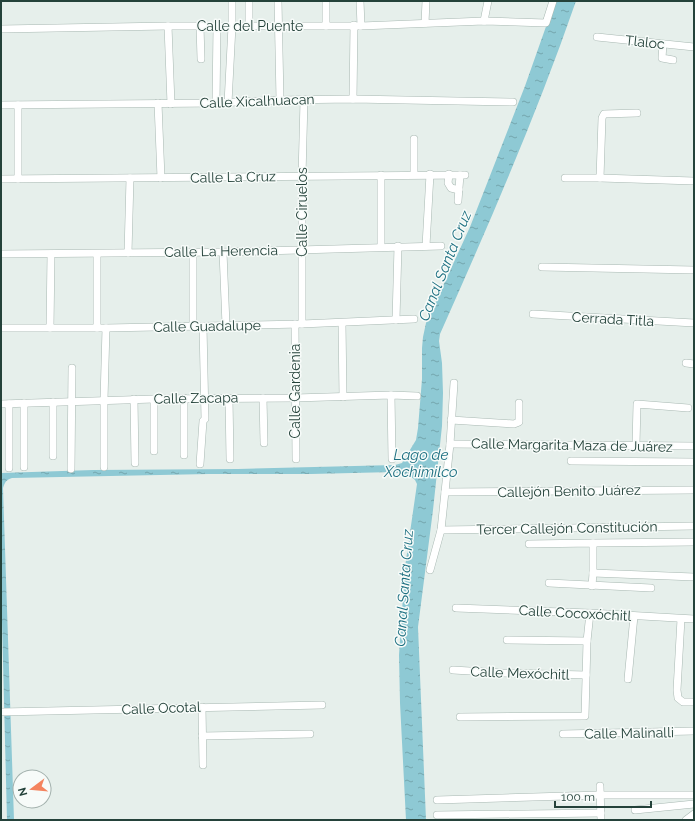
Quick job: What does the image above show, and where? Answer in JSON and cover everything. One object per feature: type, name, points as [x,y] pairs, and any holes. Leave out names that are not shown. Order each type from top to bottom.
[{"type":"street","points":[[228,103],[232,1]]},
{"type":"street","points":[[249,1],[249,25]]},
{"type":"street","points":[[278,1],[280,100]]},
{"type":"street","points":[[326,1],[326,26]]},
{"type":"street","points":[[353,99],[357,26],[360,1]]},
{"type":"street","points":[[425,23],[426,1]]},
{"type":"street","points":[[484,21],[488,1]]},
{"type":"street","name":"Calle del Puente","points":[[1,29],[249,25],[357,26],[484,21],[546,23],[553,1]]},
{"type":"street","points":[[168,26],[171,104]]},
{"type":"street","points":[[200,26],[201,59]]},
{"type":"street","points":[[216,103],[217,26]]},
{"type":"street","name":"Tlaloc","points":[[597,36],[694,47]]},
{"type":"street","points":[[663,44],[662,58],[674,60]]},
{"type":"street","name":"Calle Xicalhuacan","points":[[1,106],[228,103],[280,100],[353,99],[513,102]]},
{"type":"street","name":"Calle Ciruelos","points":[[299,324],[302,249],[304,100]]},
{"type":"street","points":[[158,104],[161,178]]},
{"type":"street","points":[[18,105],[18,179]]},
{"type":"street","points":[[600,178],[602,118],[604,114],[637,113]]},
{"type":"street","points":[[414,139],[414,174]]},
{"type":"street","points":[[426,246],[430,174]]},
{"type":"street","points":[[449,174],[448,183],[451,188],[459,190],[458,201]]},
{"type":"street","name":"Calle La Cruz","points":[[1,179],[449,174],[462,175],[459,190]]},
{"type":"street","points":[[380,247],[381,175]]},
{"type":"street","points":[[128,253],[130,178]]},
{"type":"street","points":[[565,178],[694,181]]},
{"type":"street","points":[[396,320],[398,246]]},
{"type":"street","name":"Calle La Herencia","points":[[1,254],[222,252],[441,246]]},
{"type":"street","points":[[193,252],[193,325]]},
{"type":"street","points":[[222,252],[226,325]]},
{"type":"street","points":[[50,328],[51,254]]},
{"type":"street","points":[[97,254],[97,328]]},
{"type":"street","points":[[542,267],[694,270]]},
{"type":"street","name":"Cerrada Titla","points":[[533,314],[694,323]]},
{"type":"street","name":"Calle Guadalupe","points":[[1,328],[106,328],[299,324],[414,319]]},
{"type":"street","points":[[342,323],[343,397]]},
{"type":"street","name":"Calle Gardenia","points":[[296,459],[295,398],[299,324]]},
{"type":"street","points":[[200,464],[203,421],[205,419],[203,326]]},
{"type":"street","points":[[104,467],[106,328]]},
{"type":"street","points":[[686,363],[694,364]]},
{"type":"street","points":[[71,468],[72,368]]},
{"type":"street","points":[[430,570],[441,530],[450,444],[454,383]]},
{"type":"street","points":[[391,395],[392,459]]},
{"type":"street","name":"Calle Zacapa","points":[[1,404],[184,398],[295,398],[391,395],[417,396]]},
{"type":"street","points":[[184,398],[184,456]]},
{"type":"street","points":[[229,398],[230,459]]},
{"type":"street","points":[[263,398],[264,443]]},
{"type":"street","points":[[134,399],[135,463]]},
{"type":"street","points":[[154,399],[154,451]]},
{"type":"street","points":[[53,402],[53,456]]},
{"type":"street","points":[[451,420],[514,424],[518,422],[519,402]]},
{"type":"street","points":[[24,403],[24,467]]},
{"type":"street","points":[[9,404],[9,468]]},
{"type":"street","points":[[636,445],[637,404],[688,408]]},
{"type":"street","name":"Calle Margarita Maza de Juárez","points":[[450,444],[694,446]]},
{"type":"street","points":[[571,461],[694,462]]},
{"type":"street","name":"Callejón Benito Juárez","points":[[444,492],[694,490]]},
{"type":"street","name":"Tercer Callejón Constitución","points":[[441,530],[694,526]]},
{"type":"street","points":[[529,544],[694,542]]},
{"type":"street","points":[[592,586],[593,544]]},
{"type":"street","points":[[593,573],[694,577]]},
{"type":"street","points":[[549,583],[651,588]]},
{"type":"street","name":"Calle Cocoxóchitl","points":[[456,608],[694,619]]},
{"type":"street","name":"Calle Malinalli","points":[[460,717],[585,716],[587,641],[590,613]]},
{"type":"street","points":[[628,679],[634,616]]},
{"type":"street","points":[[681,619],[677,690],[678,698],[683,702],[694,702]]},
{"type":"street","points":[[507,640],[587,641]]},
{"type":"street","name":"Calle Mexóchitl","points":[[453,670],[586,676]]},
{"type":"street","name":"Calle Ocotal","points":[[1,712],[322,705]]},
{"type":"street","points":[[202,707],[203,765]]},
{"type":"street","name":"Calle Malinalli","points":[[563,734],[694,732]]},
{"type":"street","points":[[202,736],[310,734]]},
{"type":"street","points":[[436,815],[601,817],[600,786]]},
{"type":"street","points":[[436,800],[600,795],[694,795]]},
{"type":"street","points":[[636,810],[694,804]]},
{"type":"street","points":[[686,820],[694,814]]},
{"type":"water","name":"Lago de Xochimilco","points":[[555,1],[576,1],[529,127],[440,334],[439,341],[442,363],[443,393],[442,426],[418,627],[426,820],[406,820],[400,703],[399,655],[405,567],[417,484],[410,476],[394,472],[12,478],[7,480],[3,488],[12,769],[12,809],[14,809],[14,820],[7,820],[1,582],[1,473],[93,470],[238,469],[395,465],[402,463],[416,440],[422,379],[422,348],[426,323],[470,227],[525,86]]},
{"type":"water label","name":"Canal Santa Cruz","points":[[445,266]]},
{"type":"water label","name":"Canal Santa Cruz","points":[[404,588]]}]
